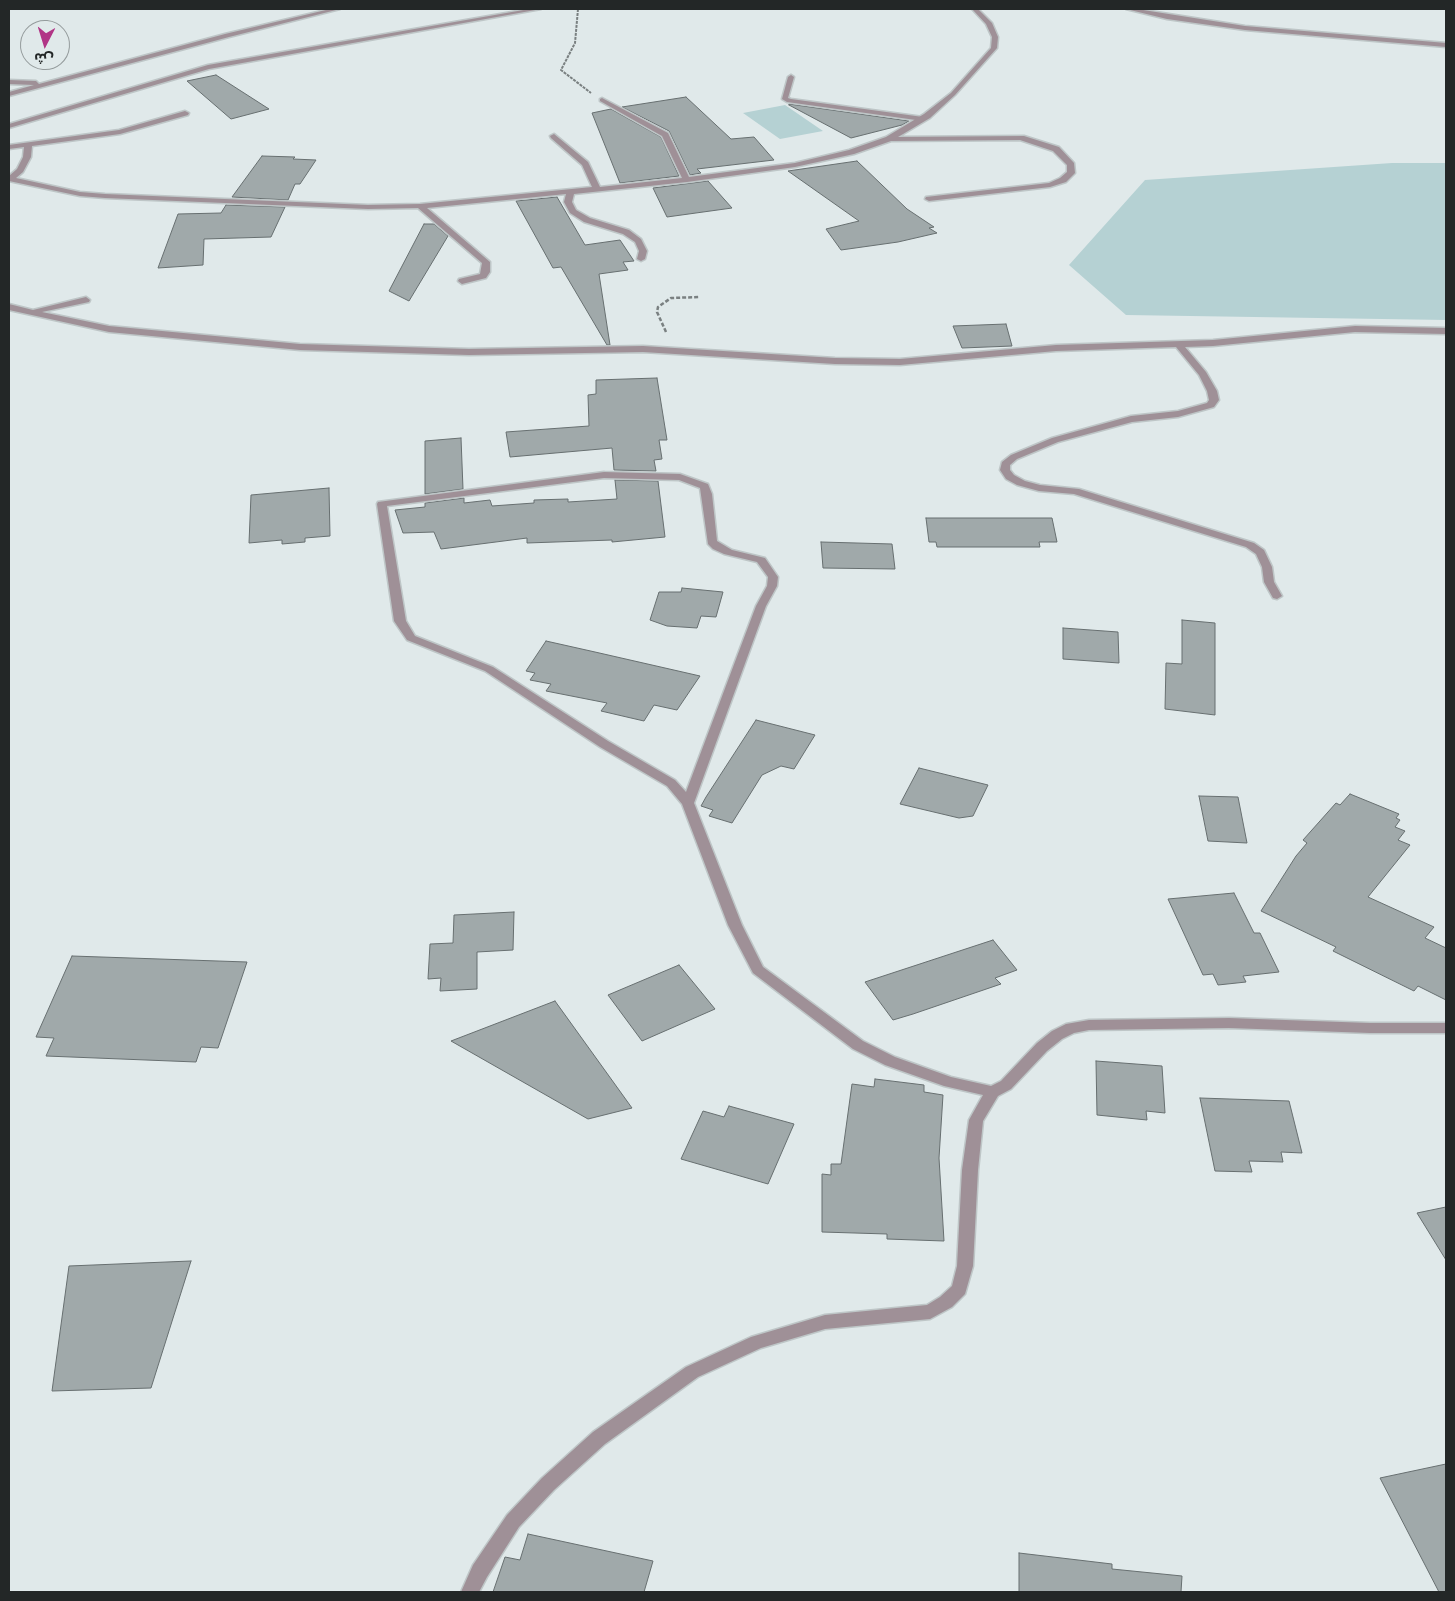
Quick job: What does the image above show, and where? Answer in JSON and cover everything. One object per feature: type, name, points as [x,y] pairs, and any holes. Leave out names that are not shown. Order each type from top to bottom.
[{"type":"street","points":[[9,94],[227,35],[337,9]]},
{"type":"street","points":[[9,126],[208,67],[538,9]]},
{"type":"street","points":[[9,179],[80,194],[105,196],[351,206],[420,206],[687,180],[795,165],[851,152],[889,139],[923,119],[953,94],[994,48],[995,37],[989,23],[975,9]]},
{"type":"street","points":[[1129,9],[1167,17],[1245,28],[1446,45]]},
{"type":"street","points":[[1153,9],[1174,10]]},
{"type":"street","points":[[9,82],[46,83]]},
{"type":"street","points":[[602,100],[664,135],[687,180]]},
{"type":"street","points":[[9,148],[120,132],[185,112]]},
{"type":"street","points":[[554,136],[585,164],[597,189]]},
{"type":"street","points":[[889,139],[1021,138],[1056,149],[1071,165],[1071,173],[1064,180],[1050,185],[929,199]]},
{"type":"street","points":[[9,179],[20,170],[27,157],[28,145]]},
{"type":"street","points":[[571,192],[568,202],[573,212],[587,220],[626,232],[638,241],[643,251],[641,259]]},
{"type":"street","points":[[420,206],[486,262],[483,276],[462,281]]},
{"type":"street","points":[[34,311],[86,300]]},
{"type":"street","points":[[9,307],[109,329],[300,347],[469,352],[643,349],[766,355],[796,360],[900,362],[1056,348],[1252,340],[1355,329],[1446,331]]},
{"type":"street","points":[[1178,344],[1203,374],[1212,391],[1214,400],[1211,404],[1201,409],[1131,420],[1055,440],[1014,457],[1005,464],[1005,470],[1010,477],[1020,483],[1039,488],[1075,491],[1250,545],[1260,552],[1267,567],[1269,582],[1277,596]]},
{"type":"street","points":[[688,802],[760,606],[772,586],[773,576],[761,560],[717,548],[712,542],[707,494],[704,486],[680,477],[604,475],[382,504],[400,621],[411,638],[488,669],[604,744],[670,783],[688,802],[735,925],[758,970],[809,1011],[858,1045],[890,1061],[949,1082],[993,1092]]},
{"type":"street","points":[[470,1592],[480,1571],[514,1521],[548,1484],[599,1438],[692,1372],[757,1342],[825,1322],[930,1312],[946,1302],[959,1289],[965,1266],[970,1170],[976,1120],[993,1092],[1006,1085],[1042,1047],[1057,1035],[1071,1028],[1088,1025],[1229,1023],[1370,1028],[1446,1028]]},
{"type":"lane","points":[[791,77],[785,99],[923,119]]},
{"type":"path","points":[[578,9],[575,43],[561,70],[565,76],[602,100]]},
{"type":"path","points":[[674,350],[657,312],[658,307],[671,298],[700,297]]},
{"type":"shaded area","points":[[785,105],[823,131],[780,139],[743,113]]},
{"type":"shaded area","points":[[1392,163],[1446,163],[1446,320],[1126,315],[1069,265],[1145,180]]},
{"type":"building","points":[[216,75],[269,109],[231,119],[187,81]]},
{"type":"building","points":[[686,97],[731,139],[754,137],[774,160],[697,169],[701,173],[690,175],[669,131],[622,107]]},
{"type":"building","points":[[789,105],[909,121],[902,125],[851,138]]},
{"type":"building","points":[[611,109],[661,137],[679,176],[620,183],[592,113]]},
{"type":"building","points":[[262,156],[316,160],[300,184],[295,184],[288,200],[232,197]]},
{"type":"building","points":[[857,161],[907,209],[934,227],[929,228],[937,233],[898,242],[841,250],[826,229],[859,221],[788,171]]},
{"type":"building","points":[[708,181],[732,208],[667,217],[653,188]]},
{"type":"building","points":[[557,197],[585,245],[620,240],[634,261],[623,262],[628,270],[599,274],[610,345],[607,345],[561,267],[553,268],[516,201]]},
{"type":"building","points":[[226,205],[285,207],[271,237],[204,239],[203,265],[158,268],[178,214],[221,213]]},
{"type":"building","points":[[424,224],[434,224],[448,236],[409,301],[389,291]]},
{"type":"building","points":[[1006,324],[1012,346],[962,348],[953,326]]},
{"type":"building","points":[[657,378],[667,440],[659,440],[662,459],[654,460],[656,471],[614,470],[612,448],[510,457],[506,432],[589,426],[588,395],[596,394],[596,380]]},
{"type":"building","points":[[461,438],[463,489],[425,494],[425,441]]},
{"type":"building","points":[[615,480],[658,481],[665,537],[612,542],[612,540],[527,543],[527,538],[441,549],[434,532],[403,533],[395,510],[425,507],[425,503],[464,498],[464,503],[490,500],[492,506],[534,503],[534,500],[568,499],[568,502],[617,499]]},
{"type":"building","points":[[329,488],[330,536],[305,538],[305,542],[282,544],[282,540],[249,543],[251,495]]},
{"type":"building","points":[[926,518],[1052,518],[1057,542],[1039,542],[1040,547],[937,547],[936,542],[929,542]]},
{"type":"building","points":[[821,542],[892,544],[895,569],[823,568]]},
{"type":"building","points":[[682,588],[723,592],[716,617],[701,616],[697,628],[667,626],[650,620],[659,592],[681,592]]},
{"type":"building","points":[[1182,620],[1215,623],[1215,715],[1165,709],[1166,663],[1182,664]]},
{"type":"building","points":[[1063,628],[1118,632],[1119,663],[1063,659]]},
{"type":"building","points":[[546,641],[700,676],[677,710],[654,705],[644,721],[601,711],[607,703],[546,691],[551,684],[530,680],[535,673],[526,671]]},
{"type":"building","points":[[756,720],[815,735],[794,769],[781,766],[762,775],[732,823],[709,816],[713,810],[701,806]]},
{"type":"building","points":[[919,768],[988,785],[973,816],[959,818],[900,804]]},
{"type":"building","points":[[1350,794],[1399,814],[1396,818],[1400,820],[1395,827],[1405,831],[1398,840],[1410,845],[1368,897],[1434,927],[1425,938],[1446,948],[1446,1000],[1418,986],[1414,991],[1333,951],[1336,947],[1261,911],[1296,856],[1307,843],[1303,840],[1336,803],[1340,805]]},
{"type":"building","points":[[1199,796],[1238,797],[1247,843],[1208,841]]},
{"type":"building","points":[[1234,893],[1254,933],[1260,933],[1279,972],[1243,976],[1246,982],[1218,985],[1213,974],[1203,975],[1168,899]]},
{"type":"building","points":[[514,912],[513,950],[477,952],[477,989],[440,991],[441,978],[428,979],[430,944],[453,943],[454,915]]},
{"type":"building","points":[[993,940],[1017,970],[995,978],[1001,984],[913,1014],[893,1020],[865,982]]},
{"type":"building","points":[[72,956],[247,962],[218,1048],[201,1047],[196,1062],[46,1056],[54,1038],[36,1037]]},
{"type":"building","points":[[679,965],[715,1009],[642,1041],[608,995]]},
{"type":"building","points":[[555,1001],[632,1108],[588,1119],[451,1041]]},
{"type":"building","points":[[1096,1061],[1162,1066],[1165,1113],[1146,1111],[1147,1120],[1097,1115]]},
{"type":"building","points":[[875,1079],[924,1085],[924,1092],[943,1095],[939,1158],[944,1241],[887,1239],[887,1234],[822,1232],[822,1174],[831,1175],[831,1164],[841,1164],[852,1084],[874,1087]]},
{"type":"building","points":[[1200,1098],[1289,1101],[1302,1153],[1281,1152],[1283,1162],[1249,1161],[1252,1172],[1215,1171]]},
{"type":"building","points":[[729,1106],[794,1124],[768,1184],[681,1159],[703,1111],[724,1117]]},
{"type":"building","points":[[1446,1207],[1446,1260],[1417,1213]]},
{"type":"building","points":[[191,1261],[151,1388],[52,1391],[69,1266]]},
{"type":"building","points":[[1446,1464],[1446,1592],[1439,1592],[1380,1478]]},
{"type":"building","points":[[528,1534],[653,1561],[644,1592],[493,1592],[505,1557],[520,1560]]},
{"type":"building","points":[[1019,1553],[1112,1564],[1112,1569],[1182,1576],[1181,1592],[1019,1592]]}]
